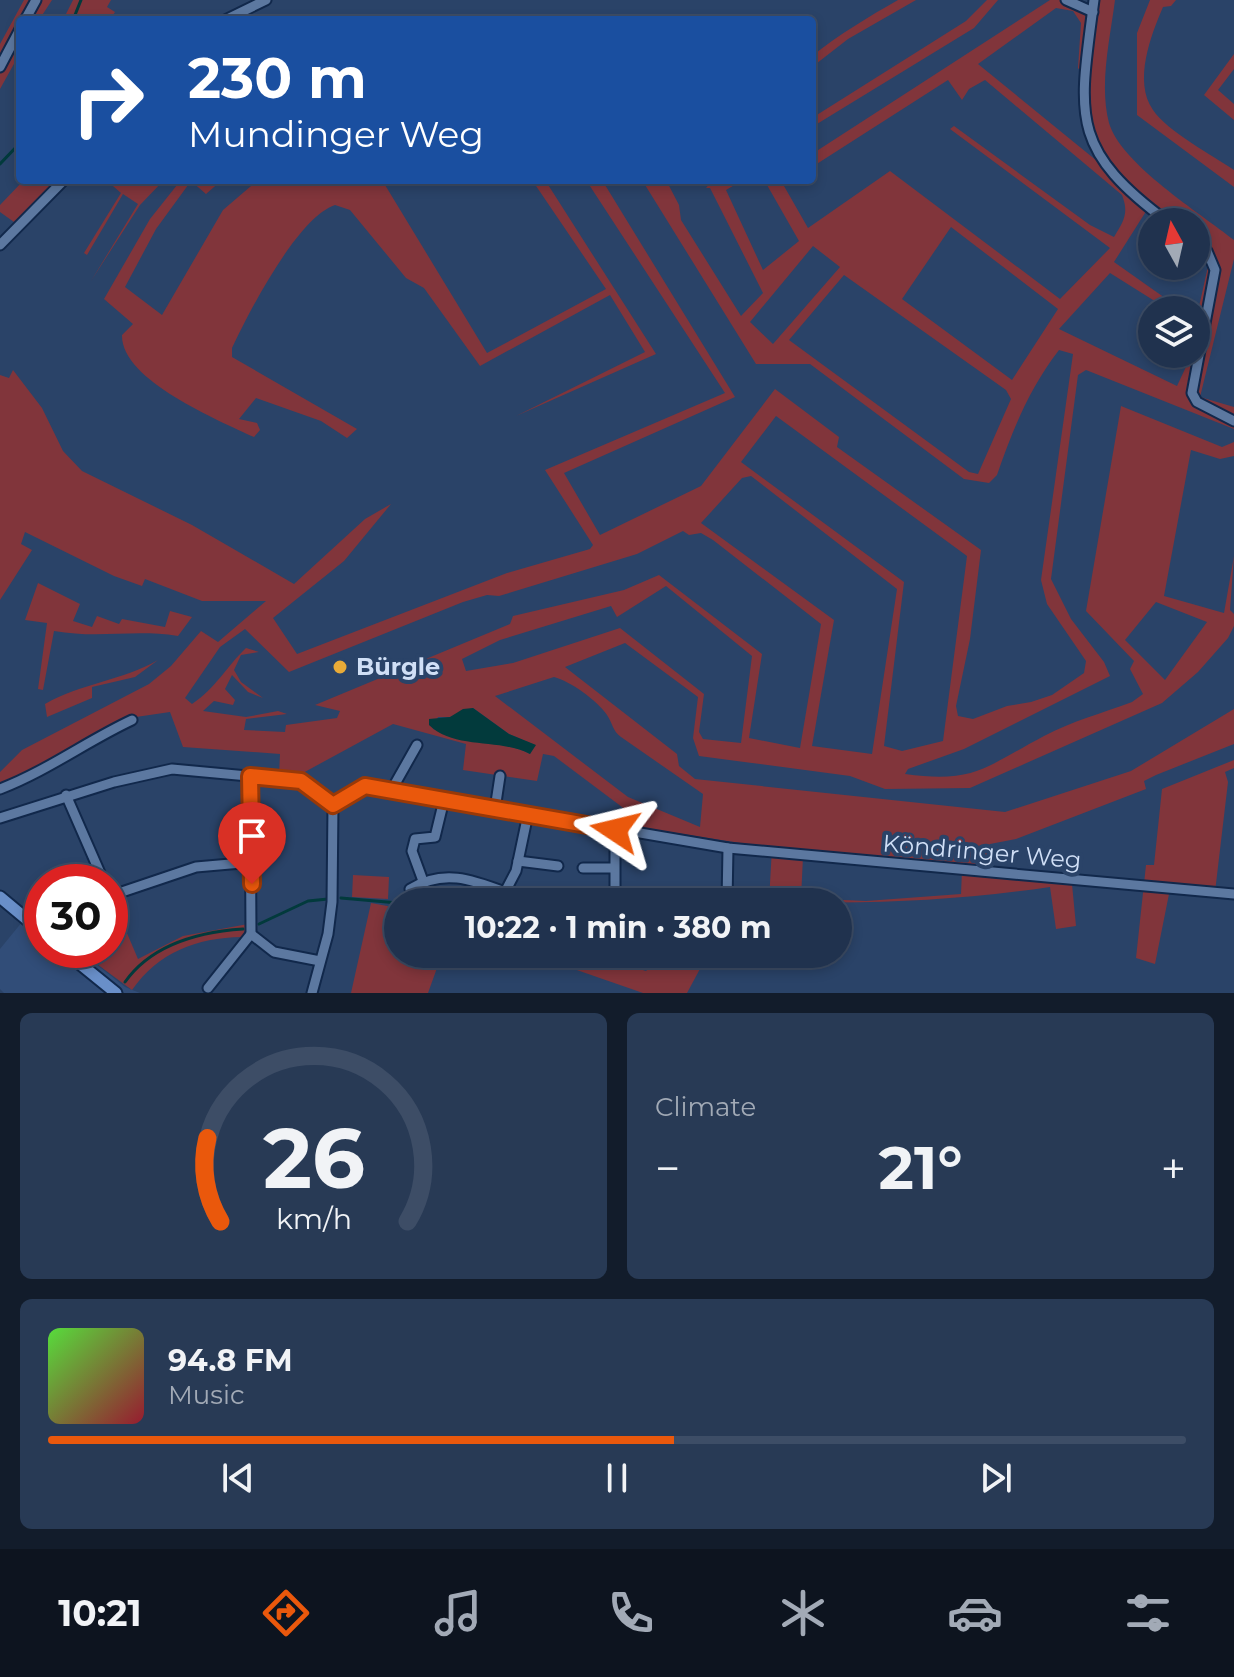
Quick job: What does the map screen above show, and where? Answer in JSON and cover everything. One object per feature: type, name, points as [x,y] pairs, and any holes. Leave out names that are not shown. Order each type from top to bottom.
[{"type":"main road","points":[[0,897],[24,917]]},
{"type":"main road","points":[[85,968],[116,993]]},
{"type":"street","points":[[233,16],[266,0]]},
{"type":"street","points":[[1066,0],[1093,12]]},
{"type":"street","points":[[1094,0],[1083,103],[1091,142],[1112,175],[1151,208]]},
{"type":"street","points":[[0,67],[16,37]]},
{"type":"street","points":[[0,245],[60,184]]},
{"type":"street","points":[[1210,258],[1215,270],[1192,393],[1197,402],[1234,421]]},
{"type":"street","points":[[0,789],[28,778],[86,742],[132,720]]},
{"type":"street","points":[[391,791],[417,745]]},
{"type":"street","points":[[0,818],[66,795],[172,769],[301,781],[333,805],[332,902],[312,993]]},
{"type":"street","points":[[208,988],[251,934],[253,862],[250,776]]},
{"type":"street","points":[[495,809],[500,776]]},
{"type":"street","name":"Köndringer Weg","points":[[333,805],[365,786],[728,848],[1234,894]]},
{"type":"street","points":[[66,795],[96,864]]},
{"type":"street","points":[[423,881],[412,851],[415,839],[435,837],[444,800]]},
{"type":"street","points":[[510,888],[528,814]]},
{"type":"street","points":[[615,830],[615,888]]},
{"type":"street","points":[[727,888],[728,848]]},
{"type":"street","points":[[518,861],[558,866]]},
{"type":"street","points":[[128,890],[196,867],[253,862]]},
{"type":"street","points":[[583,868],[614,868]]},
{"type":"street","points":[[412,888],[439,877],[467,878],[489,888]]},
{"type":"street","points":[[251,934],[274,952],[320,961]]},
{"type":"shaded area","points":[[24,0],[52,0],[42,16],[16,16],[16,60],[0,89],[0,44]]},
{"type":"shaded area","points":[[73,0],[111,0],[107,7],[115,12],[112,16],[65,16]]},
{"type":"shaded area","points":[[898,0],[916,0],[848,39],[816,64],[816,53]]},
{"type":"shaded area","points":[[987,0],[998,0],[974,28],[816,125],[816,115],[966,21]]},
{"type":"shaded area","points":[[1050,0],[1064,0],[1093,13],[1096,0],[1115,0],[1106,62],[1105,93],[1109,123],[1116,139],[1129,155],[1191,208],[1154,208],[1150,205],[1148,208],[1138,208],[1138,224],[1114,262],[1162,296],[1147,296],[1110,273],[1059,329],[1177,386],[1185,368],[1207,368],[1200,397],[1234,407],[1234,429],[1086,370],[1078,375],[1051,579],[1071,619],[1104,662],[1110,676],[964,749],[908,769],[905,774],[948,776],[979,770],[1055,731],[1132,702],[1143,694],[1130,669],[1134,661],[1086,611],[1121,406],[1222,447],[1234,442],[1234,456],[1220,459],[1191,450],[1164,596],[1224,613],[1234,556],[1230,610],[1234,614],[1234,626],[1228,638],[1198,672],[1162,703],[970,788],[885,789],[850,776],[699,756],[693,738],[698,697],[625,643],[565,667],[677,754],[679,766],[695,779],[1005,812],[1131,771],[1234,709],[1234,744],[1144,781],[1146,789],[1016,839],[990,844],[988,870],[1096,881],[1072,884],[1076,926],[1056,929],[1050,887],[979,896],[852,902],[961,894],[962,870],[803,857],[801,888],[770,888],[772,848],[625,825],[626,810],[554,756],[543,754],[537,781],[463,770],[466,744],[393,724],[301,774],[279,775],[280,754],[183,747],[170,712],[129,718],[86,740],[41,770],[0,787],[0,772],[22,750],[149,684],[171,666],[201,631],[218,642],[266,601],[202,601],[145,579],[142,586],[114,576],[25,532],[21,544],[32,550],[0,600],[0,375],[9,378],[13,370],[42,408],[63,451],[82,471],[192,525],[294,584],[365,519],[391,504],[344,561],[273,618],[297,654],[507,573],[590,549],[593,545],[545,470],[725,393],[589,184],[604,184],[735,397],[564,473],[600,535],[701,486],[775,389],[839,437],[837,447],[981,550],[970,639],[956,706],[958,716],[973,719],[1007,706],[1052,695],[1084,673],[1086,661],[1047,604],[1041,580],[1073,354],[1059,350],[1039,380],[1016,426],[997,475],[989,483],[964,479],[810,364],[756,364],[644,184],[668,184],[679,205],[681,220],[741,316],[763,293],[710,188],[706,188],[710,184],[736,184],[726,190],[763,270],[799,241],[768,184],[787,184],[784,186],[808,228],[890,171],[1060,299],[1110,248],[950,129],[954,126],[1090,225],[1114,237],[1124,217],[1122,195],[985,80],[969,89],[962,100],[948,80],[816,164],[816,151]],"holes":[[[1056,8],[1073,11],[1081,23],[1078,68],[1090,99],[1093,136],[1100,159],[1097,161],[978,64]],[[951,227],[1058,309],[1012,380],[902,299]],[[813,246],[840,267],[773,344],[750,322]],[[844,275],[1006,390],[1011,399],[978,474],[969,472],[789,340]],[[776,416],[967,556],[943,741],[902,751],[884,746],[904,582],[741,462]],[[751,476],[897,589],[872,754],[812,746],[834,620],[701,523],[742,478]],[[683,531],[689,535],[701,533],[713,540],[821,624],[800,748],[749,738],[762,654],[659,575],[624,590],[513,616],[510,624],[315,705],[340,711],[337,718],[286,725],[285,732],[244,730],[246,719],[287,714],[278,711],[246,717],[203,711],[214,701],[233,705],[235,700],[225,689],[232,675],[248,692],[263,698],[241,682],[234,670],[241,655],[259,652],[246,648],[200,698],[192,704],[185,698],[220,647],[245,629],[289,672],[463,602],[487,595],[499,596],[637,554]],[[666,586],[752,656],[741,743],[703,739],[699,732],[704,694],[620,628],[513,663],[466,671],[462,659],[500,640],[611,606],[617,617]],[[1156,602],[1207,622],[1165,680],[1125,640]],[[554,677],[590,698],[603,710],[621,737],[703,794],[700,827],[628,797],[495,696]],[[473,708],[509,734],[535,745],[530,754],[433,729],[438,717],[450,717]]]},
{"type":"shaded area","points":[[1150,0],[1176,0],[1171,6],[1163,7],[1149,44],[1144,72],[1147,98],[1168,126],[1234,170],[1234,187],[1137,115],[1137,33]]},
{"type":"shaded area","points":[[1234,54],[1234,69],[1218,90],[1234,104],[1234,120],[1204,95]]},
{"type":"shaded area","points":[[20,184],[48,184],[52,187],[66,184],[21,227],[0,212],[0,205]]},
{"type":"shaded area","points":[[111,184],[160,184],[140,205],[91,281],[138,204],[123,194],[87,255],[84,253],[121,193]]},
{"type":"shaded area","points":[[178,184],[189,184],[156,229],[125,287],[162,315],[223,210],[253,184],[384,184],[487,353],[606,289],[535,184],[548,184],[656,354],[516,416],[645,352],[610,295],[480,366],[424,288],[406,278],[350,210],[335,205],[320,213],[290,246],[240,332],[232,348],[232,357],[357,429],[347,438],[321,421],[256,398],[239,419],[257,423],[260,430],[254,437],[196,409],[154,383],[137,368],[126,352],[122,335],[133,324],[104,299],[150,219]]},
{"type":"shaded area","points":[[194,184],[217,184],[206,194]]},
{"type":"shaded area","points":[[1210,222],[1234,240],[1234,259],[1210,356],[1210,296],[1201,296],[1205,280],[1210,280]]},
{"type":"shaded area","points":[[38,583],[80,604],[73,621],[92,627],[97,616],[119,624],[122,619],[165,627],[170,611],[192,617],[178,636],[54,631],[43,690],[38,689],[47,623],[25,620]]},
{"type":"shaded area","points":[[158,660],[135,677],[92,687],[92,698],[47,717],[45,704]]},
{"type":"shaded area","points":[[473,708],[509,734],[536,745],[530,754],[505,746],[452,738],[429,725],[429,719],[450,717],[463,709]]},
{"type":"shaded area","points":[[1234,760],[1234,768],[1225,772],[1228,782],[1215,892],[1170,889],[1155,964],[1136,958],[1146,865],[1154,865],[1162,789]]},
{"type":"shaded area","points":[[353,875],[389,877],[388,888],[384,888],[384,899],[352,897]]},
{"type":"shaded area","points":[[371,903],[384,905],[384,968],[437,968],[428,993],[351,993]]},
{"type":"shaded area","points":[[24,920],[24,968],[101,968],[125,987],[140,993],[4,993],[0,989],[0,949]]},
{"type":"shaded area","points":[[248,924],[242,937],[194,944],[167,957],[132,990],[102,968],[128,968],[128,936],[138,959],[183,936]]},
{"type":"shaded area","points":[[571,968],[636,968],[646,971],[649,968],[700,968],[687,993],[643,993]]},
{"type":"waterway","points":[[75,16],[81,0]]},
{"type":"waterway","points":[[0,164],[16,147]]},
{"type":"waterway","points":[[341,898],[384,902]]},
{"type":"waterway","points":[[259,924],[308,901],[328,899]]},
{"type":"waterway","points":[[125,982],[148,958],[177,942],[209,933],[243,929]]},
{"type":"place","name":"Bürgle","points":[[340,667]]},
{"type":"route","points":[[252,884],[250,776],[301,781],[333,805],[365,786],[615,830]]}]
